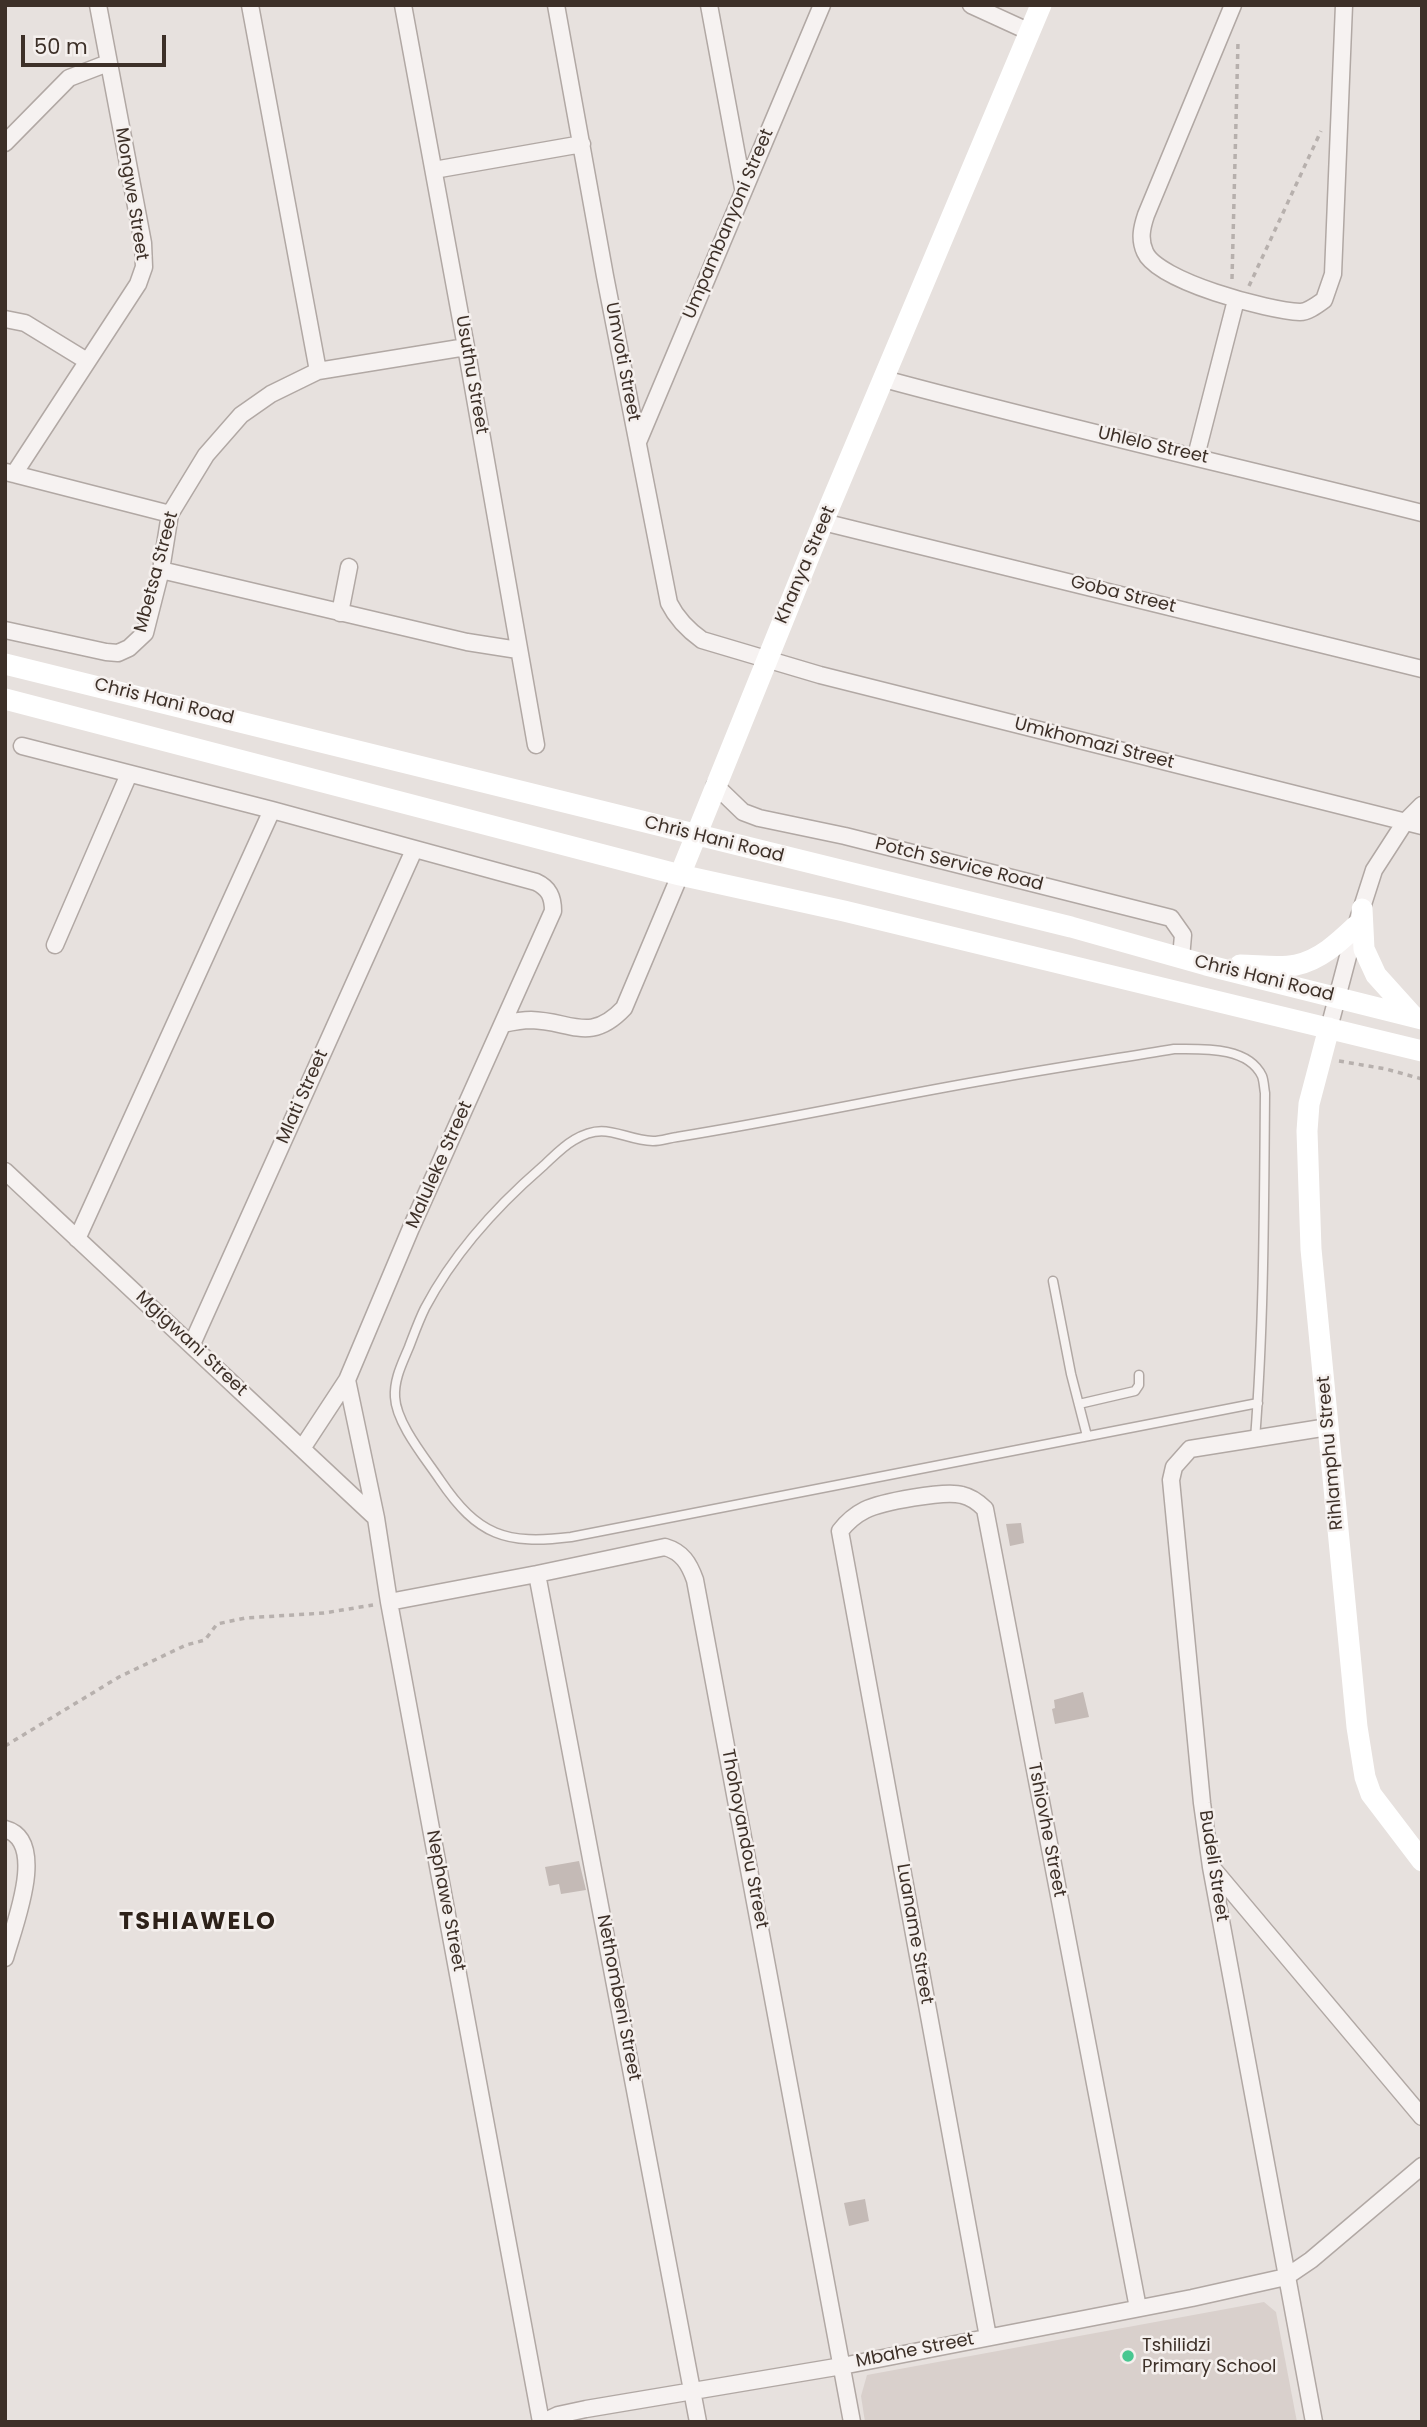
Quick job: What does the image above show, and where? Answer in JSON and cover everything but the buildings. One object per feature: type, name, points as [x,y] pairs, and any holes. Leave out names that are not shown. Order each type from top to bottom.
[{"type":"main road","name":"Khanya Street","points":[[680,875],[823,522],[1041,5]]},
{"type":"main road","name":"Chris Hani Road","points":[[5,664],[1071,927],[1206,965],[1418,1018]]},
{"type":"main road","name":"Chris Hani Road","points":[[5,699],[680,875],[844,911],[1422,1051]]},
{"type":"main road","points":[[1206,965],[1294,966],[1325,952],[1359,918]]},
{"type":"main road","points":[[1359,918],[1364,949],[1376,975],[1418,1018]]},
{"type":"main road","name":"Rihlamphu Street","points":[[1329,1028],[1309,1104],[1307,1131],[1311,1249],[1357,1727],[1365,1777],[1371,1794],[1422,1861]]},
{"type":"street","name":"Mongwe Street","points":[[10,473],[88,361],[138,284],[144,267],[143,243],[98,5]]},
{"type":"street","points":[[250,5],[318,371]]},
{"type":"street","name":"Usuthu Street","points":[[403,5],[536,745]]},
{"type":"street","name":"Umvoti Street","points":[[556,5],[669,603],[690,632],[702,640],[766,660]]},
{"type":"street","points":[[709,5],[743,188]]},
{"type":"street","name":"Umpambanyoni Street","points":[[638,442],[822,5]]},
{"type":"street","points":[[971,5],[1030,32]]},
{"type":"street","points":[[1233,5],[1142,229],[1145,253],[1166,272],[1237,300],[1302,312],[1324,300],[1333,274],[1344,5]]},
{"type":"street","points":[[5,143],[69,78],[108,63]]},
{"type":"street","points":[[434,170],[582,144]]},
{"type":"street","points":[[1196,456],[1237,300]]},
{"type":"street","points":[[5,319],[25,323],[88,361]]},
{"type":"street","name":"Mbetsa Street","points":[[5,629],[118,653],[138,642],[145,633],[162,570],[170,514],[206,455],[242,415],[271,394],[318,371],[466,347]]},
{"type":"street","name":"Uhlelo Street","points":[[884,379],[1013,414],[1196,456],[1422,513]]},
{"type":"street","points":[[10,473],[170,514]]},
{"type":"street","name":"Goba Street","points":[[823,522],[1422,669]]},
{"type":"street","points":[[340,613],[349,567]]},
{"type":"street","points":[[162,570],[467,642],[518,650]]},
{"type":"street","name":"Umkhomazi Street","points":[[766,660],[1422,826]]},
{"type":"street","points":[[22,746],[414,850]]},
{"type":"street","points":[[55,946],[129,774]]},
{"type":"street","name":"Potch Service Road","points":[[715,785],[743,812],[759,818],[845,836],[1171,918],[1183,935],[1181,958]]},
{"type":"street","points":[[1329,1028],[1374,870],[1405,822],[1422,804]]},
{"type":"street","points":[[77,1239],[271,810]]},
{"type":"street","name":"Maluleke Street","points":[[303,1447],[346,1380],[553,911],[549,892],[536,882],[414,850]]},
{"type":"street","name":"Mlati Street","points":[[192,1344],[414,850]]},
{"type":"street","name":"Khanya Street","points":[[503,1024],[532,1020],[584,1030],[595,1028],[616,1017],[624,1008],[680,875]]},
{"type":"street","name":"Mgigwani Street","points":[[5,1171],[376,1518]]},
{"type":"street","name":"Nephawe Street","points":[[346,1380],[376,1518],[389,1602],[542,2422]]},
{"type":"street","name":"Budeli Street","points":[[1314,2422],[1202,1803],[1171,1480],[1174,1467],[1190,1449],[1328,1427]]},
{"type":"street","name":"Tshiovhe Street","points":[[840,1531],[853,1517],[872,1507],[948,1493],[972,1498],[985,1509],[1138,2308]]},
{"type":"street","name":"Luaname Street","points":[[840,1531],[988,2336]]},
{"type":"street","name":"Thohoyandou Street","points":[[389,1602],[664,1547],[684,1557],[692,1572],[852,2422]]},
{"type":"street","name":"Nethombeni Street","points":[[537,1574],[698,2422]]},
{"type":"street","points":[[5,1829],[21,1838],[27,1855],[25,1884],[5,1958]]},
{"type":"street","points":[[1212,1867],[1422,2117]]},
{"type":"street","points":[[1286,2277],[1311,2260],[1422,2166]]},
{"type":"street","name":"Mbahe Street","points":[[542,2422],[574,2412],[842,2366],[1286,2277]]},
{"type":"lane","points":[[1255,1439],[1258,1403],[1264,1301],[1263,1077],[1252,1064],[1231,1053],[1204,1049],[1174,1049],[991,1079],[654,1141],[608,1130],[592,1131],[573,1140],[531,1177],[503,1204],[452,1264],[425,1309],[397,1375],[395,1400],[400,1417],[448,1492],[481,1527],[500,1536],[537,1541],[571,1537],[1258,1403]]},
{"type":"lane","points":[[1053,1281],[1071,1374],[1087,1436]]},
{"type":"lane","points":[[1079,1404],[1135,1391],[1139,1385],[1139,1375]]},
{"type":"path","points":[[1237,300],[1238,33]]},
{"type":"path","points":[[1237,300],[1323,125]]},
{"type":"path","points":[[1321,1057],[1422,1077]]},
{"type":"path","points":[[5,1746],[119,1677],[186,1645],[205,1640],[217,1624],[245,1618],[324,1613],[389,1602]]},
{"type":"shaded area","name":"Tshilidzi Primary School","points":[[1264,2302],[1276,2312],[1297,2422],[865,2422],[861,2396],[867,2375]]},
{"type":"place","name":"Tshilidzi Primary School","points":[[1128,2356]]},
{"type":"district","name":"TSHIAWELO","points":[[198,1923]]}]
